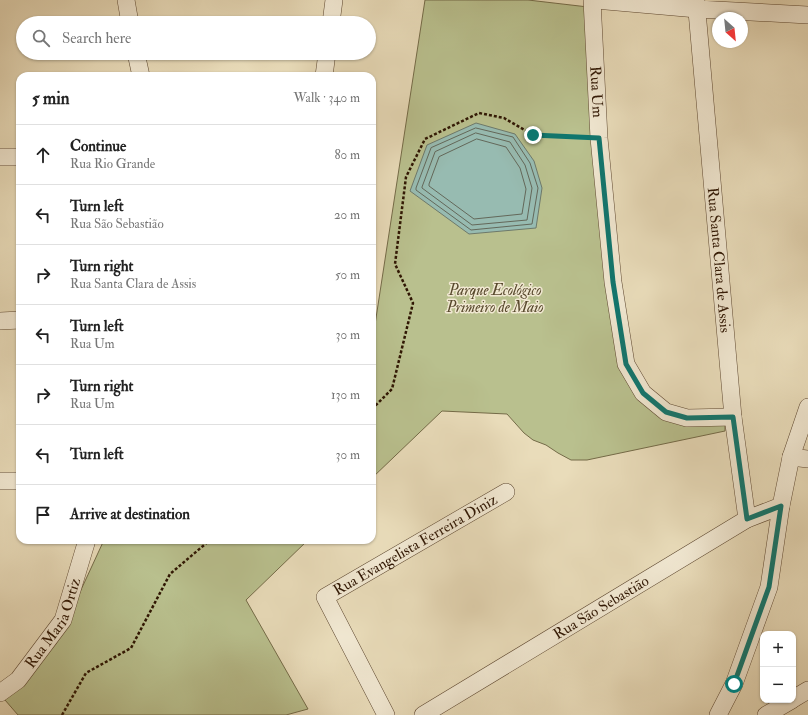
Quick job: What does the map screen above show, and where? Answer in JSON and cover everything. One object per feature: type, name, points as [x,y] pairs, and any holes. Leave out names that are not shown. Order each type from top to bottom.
[{"type":"street","points":[[126,0],[129,16]]},
{"type":"street","points":[[331,16],[334,0]]},
{"type":"street","name":"Rua Um","points":[[592,0],[599,138],[613,282],[626,364],[643,393],[666,412],[687,418],[733,417]]},
{"type":"street","points":[[595,0],[697,4],[808,15]]},
{"type":"street","name":"Rua Santa Clara de Assis","points":[[697,4],[733,417],[747,519]]},
{"type":"street","points":[[138,60],[140,72]]},
{"type":"street","points":[[325,72],[326,60]]},
{"type":"street","points":[[0,157],[16,157]]},
{"type":"street","points":[[0,321],[16,320]]},
{"type":"street","points":[[718,715],[734,684],[769,587],[781,506],[791,457],[808,407]]},
{"type":"street","points":[[791,457],[808,459]]},
{"type":"street","points":[[0,482],[16,481]]},
{"type":"street","name":"Rua Evangelista Ferreira Diniz","points":[[386,715],[324,596],[506,492]]},
{"type":"street","name":"Rua São Sebastião","points":[[423,715],[747,519],[781,506]]},
{"type":"street","name":"Rua Maria Ortiz","points":[[0,693],[18,680],[63,620],[86,544]]},
{"type":"street","points":[[796,698],[808,690]]},
{"type":"street","points":[[766,715],[787,703]]},
{"type":"path","points":[[376,405],[392,389],[413,303],[395,264],[406,177],[426,139],[480,113],[504,118],[533,135],[599,138]]},
{"type":"path","points":[[62,715],[86,673],[131,648],[170,574],[205,544]]},
{"type":"green space","name":"Parque Ecológico Primeiro de Maio","points":[[425,0],[528,0],[588,7],[618,345],[653,408],[725,420],[725,431],[587,460],[571,460],[546,445],[533,440],[524,433],[507,414],[442,411],[376,474],[376,318]]},
{"type":"green space","points":[[102,544],[304,544],[246,600],[308,709],[286,715],[18,715],[5,700],[56,644]]},
{"type":"water","points":[[476,123],[515,134],[534,161],[542,188],[536,228],[469,234],[410,191],[427,145]]},
{"type":"route","points":[[533,135],[599,138],[613,282],[626,364],[643,393],[666,412],[687,418],[733,417],[747,519],[781,506],[769,587],[734,684]]}]
